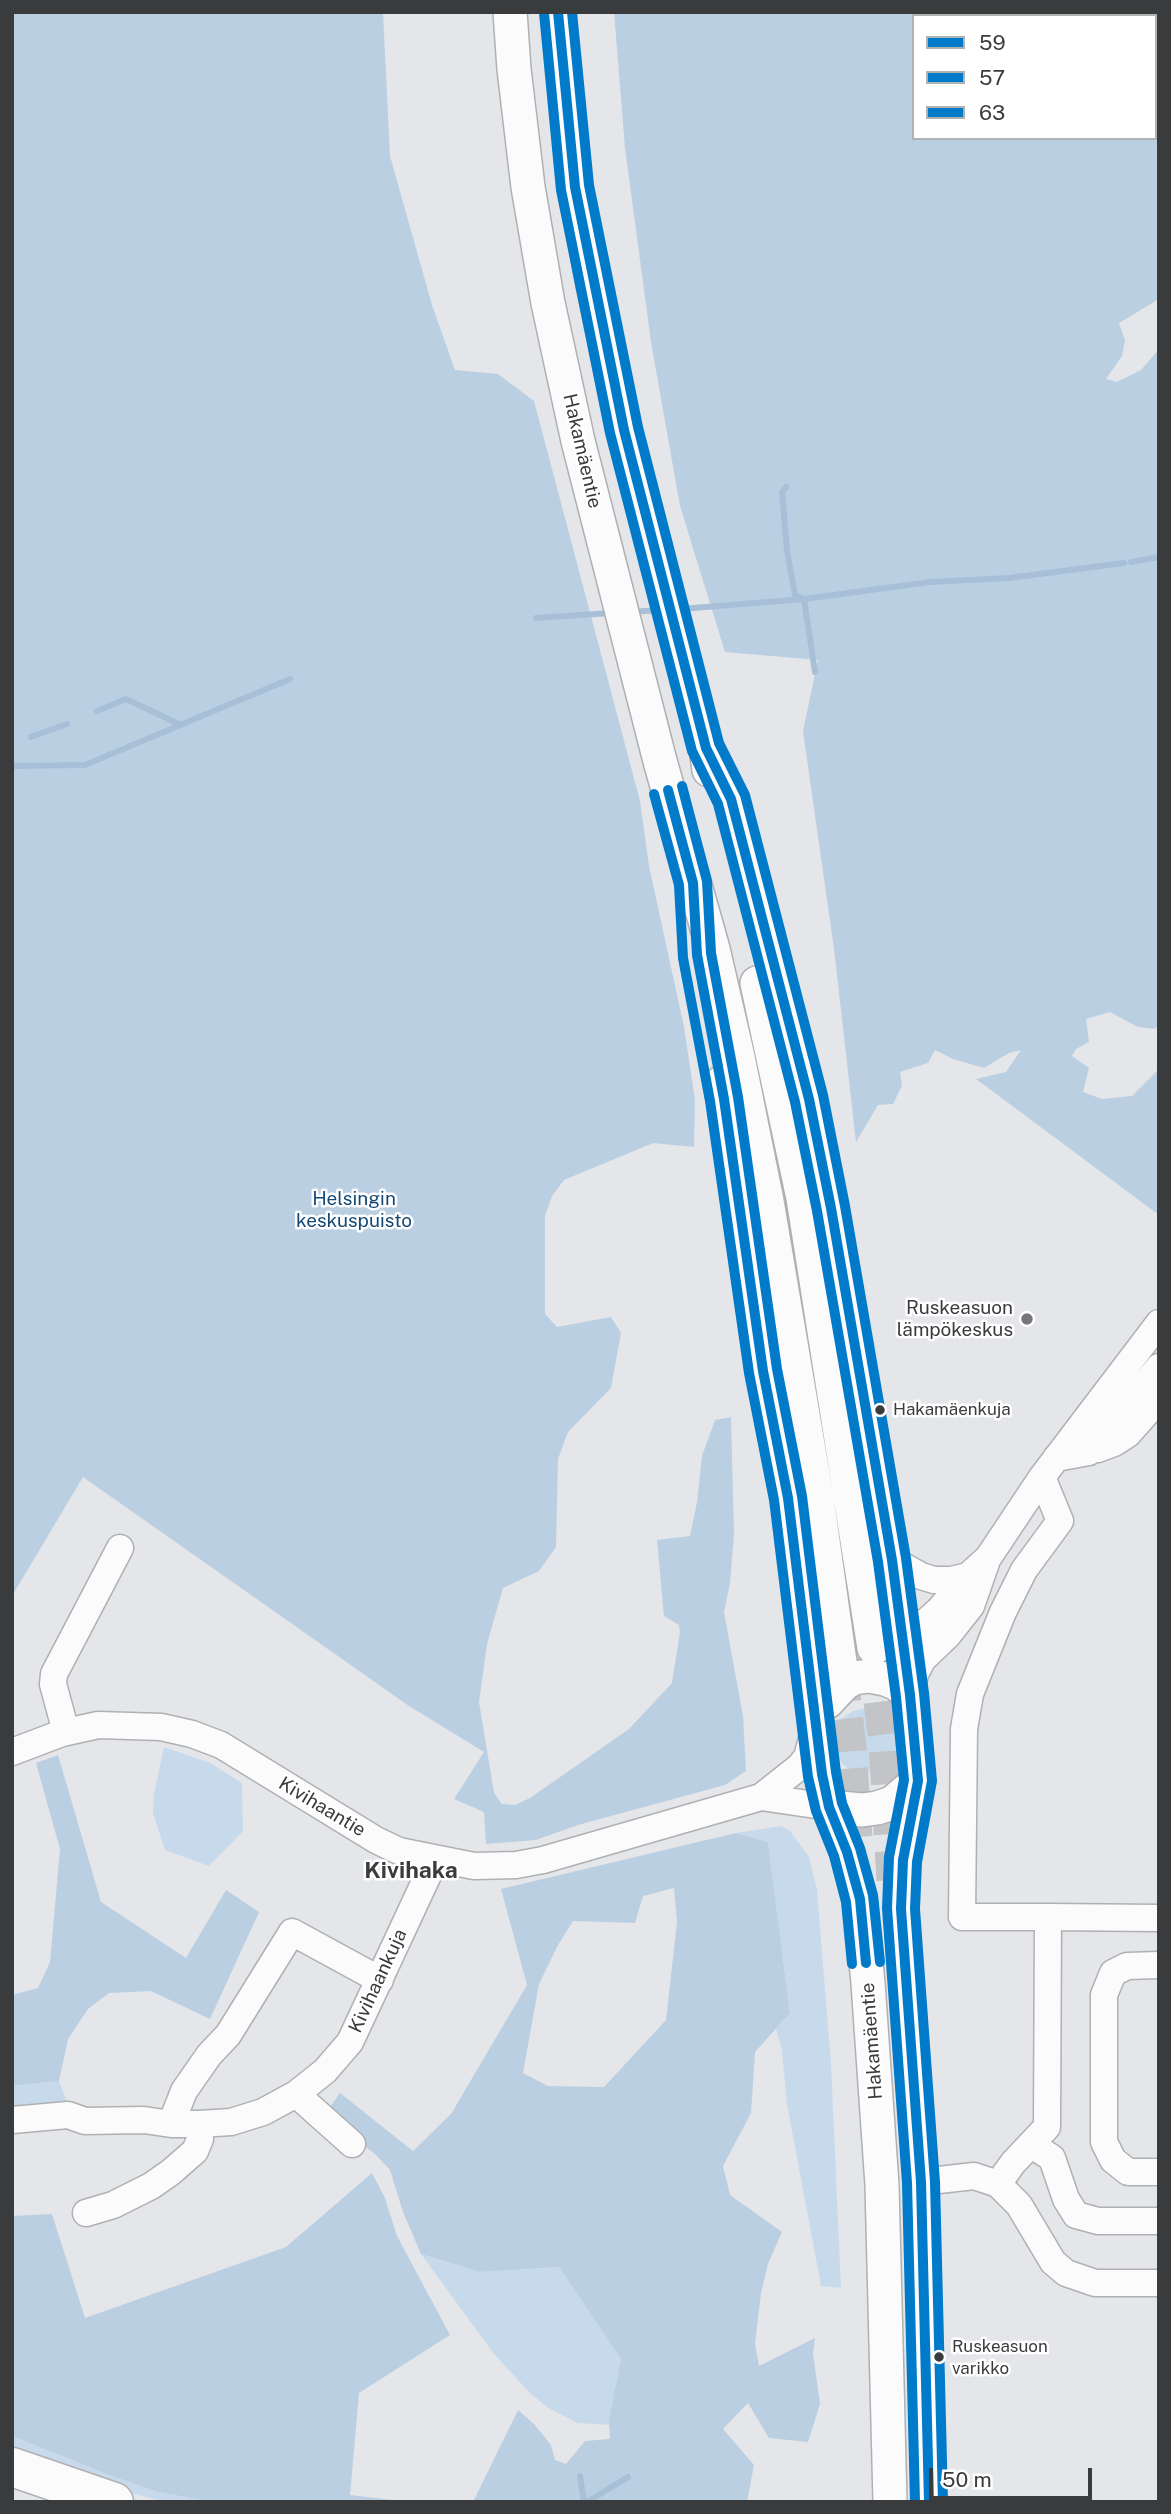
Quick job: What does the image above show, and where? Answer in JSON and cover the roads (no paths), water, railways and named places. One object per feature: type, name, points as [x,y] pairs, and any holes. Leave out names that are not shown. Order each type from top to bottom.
[{"type":"highway","points":[[12,2468],[114,2502]]},
{"type":"main road","name":"Hakamäentie","points":[[510,12],[528,187],[548,303],[578,441],[660,761],[713,949],[738,1057],[767,1201],[847,1674]]},
{"type":"main road","name":"Hakamäentie","points":[[558,12],[575,187],[624,430],[706,748],[713,799],[755,970],[805,1211],[888,1645],[910,1695],[918,1782],[903,1860],[901,1897],[921,2182],[929,2502]]},
{"type":"main road","name":"Hakamäentie","points":[[706,748],[731,799],[809,1099],[831,1208],[892,1560],[888,1645]]},
{"type":"main road","name":"Hakamäentie","points":[[693,883],[696,955],[724,1099],[761,1358],[788,1498],[815,1726],[829,1807],[847,1852],[860,1899],[882,2185],[890,2502]]},
{"type":"main road","points":[[815,1726],[823,1708],[847,1674],[888,1645]]},
{"type":"main road","points":[[847,1674],[885,1679],[910,1695]]},
{"type":"main road","points":[[829,1807],[862,1810],[877,1808],[892,1803],[918,1782]]},
{"type":"main road","points":[[882,2185],[921,2182]]},
{"type":"street","points":[[738,1057],[770,1049]]},
{"type":"street","points":[[888,1645],[939,1610],[968,1576],[988,1558],[1049,1468],[1159,1324]]},
{"type":"street","points":[[1089,1452],[1159,1367]]},
{"type":"street","points":[[1049,1468],[1114,1443],[1128,1434],[1159,1399]]},
{"type":"street","points":[[1049,1468],[1060,1521],[1024,1570],[1003,1612],[970,1694],[964,1728],[962,1917],[1159,1918]]},
{"type":"street","points":[[65,1732],[53,1684],[54,1674],[120,1548]]},
{"type":"street","points":[[910,1695],[915,1674],[923,1660],[971,1606],[988,1558]]},
{"type":"street","points":[[892,1560],[934,1580],[968,1576]]},
{"type":"street","name":"Kivihaantie","points":[[12,1752],[65,1732],[98,1725],[161,1727],[192,1734],[221,1745],[376,1840],[399,1851],[474,1866],[516,1865],[543,1860],[761,1797],[799,1767],[810,1750],[815,1726]]},
{"type":"street","name":"Kivihaantie","points":[[761,1797],[829,1807]]},
{"type":"street","name":"Kivihaankuja","points":[[12,2120],[68,2115],[85,2121],[144,2120],[171,2124],[231,2122],[263,2112],[296,2094],[325,2071],[350,2042],[435,1860]]},
{"type":"street","points":[[998,2184],[1013,2163],[1047,2127],[1048,1917]]},
{"type":"street","points":[[171,2124],[184,2091],[209,2055],[228,2035],[292,1932],[380,1980]]},
{"type":"street","points":[[1159,1965],[1127,1966],[1113,1973],[1104,1995],[1104,2142],[1113,2160],[1128,2172],[1159,2172]]},
{"type":"street","points":[[296,2094],[352,2144]]},
{"type":"street","points":[[86,2213],[113,2205],[151,2186],[171,2172],[195,2151],[200,2138],[199,2124]]},
{"type":"street","points":[[1032,2144],[1052,2158],[1066,2199],[1076,2215],[1098,2221],[1159,2221]]},
{"type":"street","points":[[921,2182],[974,2176],[998,2184],[1019,2205],[1053,2262],[1066,2273],[1096,2283],[1159,2283]]},
{"type":"waterway","points":[[786,487],[782,492],[787,551],[795,595],[803,599]]},
{"type":"waterway","points":[[1131,562],[1159,557]]},
{"type":"waterway","points":[[815,672],[804,599],[930,582],[1009,578],[1124,563]]},
{"type":"waterway","points":[[681,609],[804,599]]},
{"type":"waterway","points":[[632,612],[658,610]]},
{"type":"waterway","points":[[536,618],[611,613]]},
{"type":"waterway","points":[[12,766],[85,765],[290,679]]},
{"type":"waterway","points":[[97,711],[126,699],[179,724]]},
{"type":"waterway","points":[[31,737],[67,724]]},
{"type":"waterway","points":[[580,2476],[584,2502]]},
{"type":"waterway","points":[[587,2502],[628,2477]]},
{"type":"tunnel","points":[[874,1652],[885,1742],[893,1880]]},
{"type":"tunnel","points":[[841,1669],[856,1837]]},
{"type":"place","name":"Ruskeasuon lämpökeskus","points":[[1027,1319]]},
{"type":"place","name":"Hakamäenkuja","points":[[880,1410]]},
{"type":"place","name":"Ruskeasuon varikko","points":[[939,2357]]},
{"type":"district","name":"Kivihaka","points":[[411,1871]]},
{"type":"park label","name":"Helsingin keskuspuisto","points":[[354,1210]]}]
